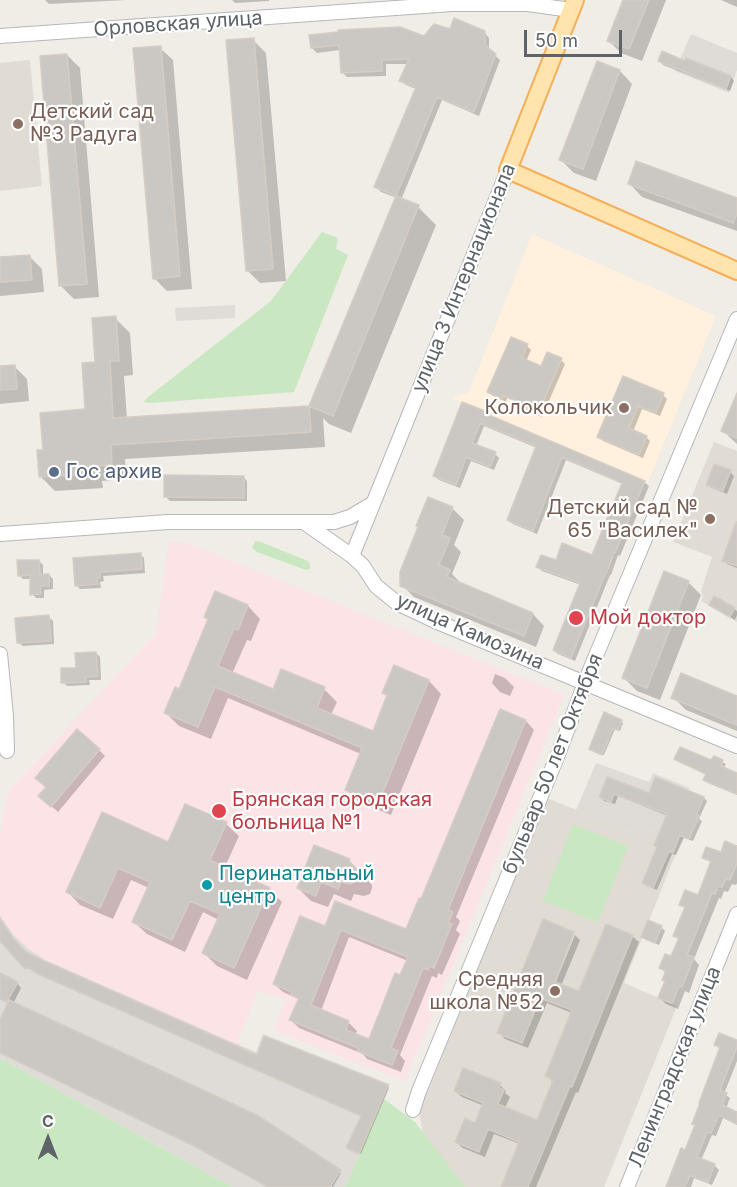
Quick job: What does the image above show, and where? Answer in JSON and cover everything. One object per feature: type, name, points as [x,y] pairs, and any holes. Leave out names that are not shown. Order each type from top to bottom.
[{"type":"main road","name":"улица 3 Интернационала","points":[[508,170],[573,5]]},
{"type":"main road","points":[[508,170],[737,271]]},
{"type":"street","name":"Орловская улица","points":[[0,36],[338,6],[453,2],[573,5]]},
{"type":"street","name":"улица 3 Интернационала","points":[[352,556],[508,170]]},
{"type":"street","name":"бульвар 50 лет Октября","points":[[413,1110],[585,682],[737,320]]},
{"type":"street","points":[[0,534],[168,522],[334,522],[350,517],[372,504]]},
{"type":"street","name":"улица Камозина","points":[[305,522],[352,556],[363,566],[376,586],[397,603],[435,621],[737,746]]},
{"type":"street","points":[[0,654],[7,751]]},
{"type":"street","name":"Ленинградская улица","points":[[627,1187],[737,914]]},
{"type":"shaded area","points":[[691,34],[737,53],[737,70],[729,93],[675,71]]},
{"type":"shaded area","name":"Детский сад №3 Радуга","points":[[30,60],[42,186],[0,191],[0,63]]},
{"type":"shaded area","points":[[532,234],[716,316],[648,482],[451,398],[469,392]]},
{"type":"shaded area","points":[[235,305],[235,318],[176,321],[175,308]]},
{"type":"shaded area","name":"Детский сад № 65 \"Василек\"","points":[[714,442],[737,451],[737,622],[701,601],[703,597],[701,591],[712,557],[673,542]]},
{"type":"shaded area","name":"Брянская городская больница №1","points":[[169,542],[185,542],[564,695],[405,1081],[274,1030],[286,999],[258,990],[237,1044],[44,959],[28,949],[14,935],[0,915],[0,834],[8,792],[156,634]]},
{"type":"shaded area","points":[[596,763],[649,782],[653,773],[690,788],[672,832],[660,827],[648,832],[631,832],[576,810]]},
{"type":"shaded area","name":"Средняя школа №52","points":[[547,798],[631,832],[648,832],[660,827],[683,836],[624,983],[677,1006],[604,1187],[433,1187],[419,1112]]},
{"type":"shaded area","points":[[0,915],[14,935],[44,959],[256,1052],[263,1034],[390,1084],[345,1187],[232,1187],[0,1058]]},
{"type":"green space","points":[[322,232],[338,238],[336,249],[348,255],[294,392],[144,402],[271,301]]},
{"type":"green space","points":[[255,541],[308,561],[310,569],[306,570],[257,552],[252,548]]},
{"type":"green space","points":[[573,824],[628,846],[598,922],[543,901]]},
{"type":"green space","points":[[0,1058],[232,1187],[0,1187]]},
{"type":"green space","points":[[384,1099],[415,1122],[465,1187],[345,1187]]},
{"type":"building","points":[[623,0],[649,0],[629,49],[607,41]]},
{"type":"building","points":[[454,18],[485,31],[485,45],[496,54],[474,112],[437,97],[396,196],[374,187],[416,87],[399,81],[409,59],[382,60],[382,71],[341,73],[339,45],[311,48],[309,35],[338,32],[338,30],[400,27],[424,36],[434,24],[450,29]]},
{"type":"building","points":[[254,38],[273,269],[246,271],[226,40]]},
{"type":"building","points":[[161,46],[180,276],[153,279],[133,48]]},
{"type":"building","points":[[662,51],[731,76],[726,89],[658,61]]},
{"type":"building","points":[[67,54],[87,284],[59,286],[40,56]]},
{"type":"building","points":[[597,61],[620,70],[583,169],[559,160]]},
{"type":"building","points":[[636,161],[737,198],[737,213],[733,223],[628,184]]},
{"type":"building","points":[[396,196],[419,205],[333,416],[309,406]]},
{"type":"building","points":[[30,255],[32,280],[0,282],[0,257]]},
{"type":"building","points":[[116,316],[119,361],[110,361],[113,418],[309,406],[311,432],[111,445],[112,465],[88,466],[89,474],[39,477],[37,450],[43,450],[40,413],[85,409],[82,363],[95,362],[92,318]]},
{"type":"building","points":[[511,337],[528,344],[522,358],[541,366],[547,352],[562,358],[538,414],[524,408],[526,405],[503,395],[502,399],[487,392]]},
{"type":"building","points":[[15,365],[17,389],[0,390],[0,366]]},
{"type":"building","points":[[623,376],[664,393],[656,413],[638,406],[629,428],[647,436],[639,455],[597,437]]},
{"type":"building","points":[[737,393],[737,438],[721,431]]},
{"type":"building","points":[[462,402],[645,481],[571,658],[553,650],[580,583],[536,567],[541,555],[556,560],[562,543],[592,555],[622,483],[562,457],[533,531],[507,520],[536,446],[480,423],[472,443],[496,452],[490,467],[466,457],[456,485],[433,476]]},
{"type":"building","points":[[714,464],[731,470],[723,491],[706,485]]},
{"type":"building","points":[[164,475],[244,476],[244,498],[164,497]]},
{"type":"building","points":[[428,497],[453,507],[442,535],[450,538],[439,565],[450,570],[447,577],[533,613],[524,636],[400,586],[400,572]]},
{"type":"building","points":[[737,522],[737,566],[722,561]]},
{"type":"building","points":[[141,553],[142,569],[100,572],[100,578],[97,578],[98,584],[75,586],[73,558]]},
{"type":"building","points":[[17,560],[39,560],[40,574],[49,574],[49,586],[40,586],[41,594],[30,595],[30,575],[18,576]]},
{"type":"building","points":[[664,571],[689,581],[647,688],[622,678]]},
{"type":"building","points":[[215,591],[248,605],[238,630],[234,628],[218,666],[273,689],[281,669],[325,687],[317,708],[373,731],[387,695],[382,693],[394,665],[429,680],[378,804],[345,790],[362,748],[215,687],[198,727],[164,713],[175,687],[179,689],[208,619],[204,617]]},
{"type":"building","points":[[714,596],[735,608],[730,617],[709,605]]},
{"type":"building","points":[[49,615],[51,641],[17,643],[15,618]]},
{"type":"building","points":[[96,652],[98,676],[86,677],[86,682],[61,683],[61,668],[76,668],[75,653]]},
{"type":"building","points":[[681,673],[737,696],[737,725],[671,698]]},
{"type":"building","points":[[500,709],[526,720],[448,910],[453,912],[448,923],[452,924],[434,968],[430,966],[428,970],[423,968],[391,1048],[398,1051],[392,1065],[357,1051],[358,1048],[289,1020],[299,998],[291,995],[292,992],[273,984],[300,916],[325,926],[335,901],[406,929],[419,898],[421,899]],"holes":[[[341,930],[408,957],[400,975],[395,973],[369,1039],[346,1030],[349,1021],[311,1005]]]},
{"type":"building","points":[[604,712],[622,720],[618,730],[613,728],[602,755],[589,749]]},
{"type":"building","points":[[77,729],[100,749],[51,807],[38,796],[46,787],[35,778]]},
{"type":"building","points":[[680,747],[711,760],[714,756],[723,760],[721,766],[737,773],[737,794],[703,780],[706,774],[674,759]]},
{"type":"building","points":[[607,777],[649,793],[655,777],[704,797],[689,839],[680,835],[673,853],[669,851],[653,888],[642,883],[657,847],[654,845],[667,814],[614,794],[611,802],[599,797]]},
{"type":"building","name":"Перинатальный центр","points":[[185,804],[227,822],[210,860],[270,888],[234,968],[202,953],[220,914],[190,901],[172,940],[132,922],[150,882],[118,868],[100,908],[66,892],[102,812],[168,842]]},
{"type":"building","points":[[725,841],[737,846],[737,863],[730,880],[726,879],[722,887],[718,886],[715,894],[712,893],[687,955],[694,957],[682,987],[679,986],[672,1003],[658,998],[665,981],[662,980],[666,971],[659,968],[665,954],[671,956],[679,938],[673,936],[685,907],[679,905],[685,890],[698,895],[711,861],[702,858],[706,847],[721,852]]},
{"type":"building","points":[[314,845],[350,859],[349,862],[360,874],[357,881],[350,884],[341,882],[338,889],[321,882],[316,896],[297,888]]},
{"type":"building","points":[[0,919],[26,952],[257,1055],[264,1036],[388,1085],[359,1154],[346,1148],[361,1116],[38,974],[27,967],[25,969],[0,941]]},
{"type":"building","points":[[543,919],[574,932],[555,982],[579,991],[606,924],[633,935],[572,1087],[570,1086],[528,1187],[501,1187],[519,1142],[488,1129],[479,1152],[455,1142],[465,1118],[475,1123],[483,1103],[454,1091],[463,1068],[501,1083],[499,1088],[504,1090],[498,1104],[537,1120],[553,1080],[545,1076],[572,1010],[540,998],[522,1043],[497,1033]]},
{"type":"building","points":[[648,920],[662,926],[655,943],[641,937]]},
{"type":"building","points":[[0,973],[18,982],[7,1002],[0,998]]},
{"type":"building","points":[[9,1000],[257,1115],[341,1170],[330,1187],[268,1187],[192,1145],[0,1053],[0,1020]]},
{"type":"building","points":[[719,1033],[737,1040],[737,1047],[720,1090],[727,1093],[722,1105],[737,1112],[737,1124],[719,1115],[711,1133],[707,1132],[697,1157],[715,1164],[708,1182],[690,1175],[685,1187],[666,1187],[681,1148],[685,1150],[695,1125],[692,1124],[720,1047],[714,1045]]},
{"type":"place","name":"Детский сад №3 Радуга","points":[[18,124]]},
{"type":"place","name":"Колокольчик","points":[[624,408]]},
{"type":"place","name":"Гос архив","points":[[54,472]]},
{"type":"place","name":"Детский сад № 65 \"Василек\"","points":[[710,519]]},
{"type":"place","name":"Мой доктор","points":[[576,618]]},
{"type":"place","name":"Брянская городская больница №1","points":[[219,811]]},
{"type":"place","name":"Перинатальный центр","points":[[207,885]]},
{"type":"place","name":"Средняя школа №52","points":[[555,991]]}]
